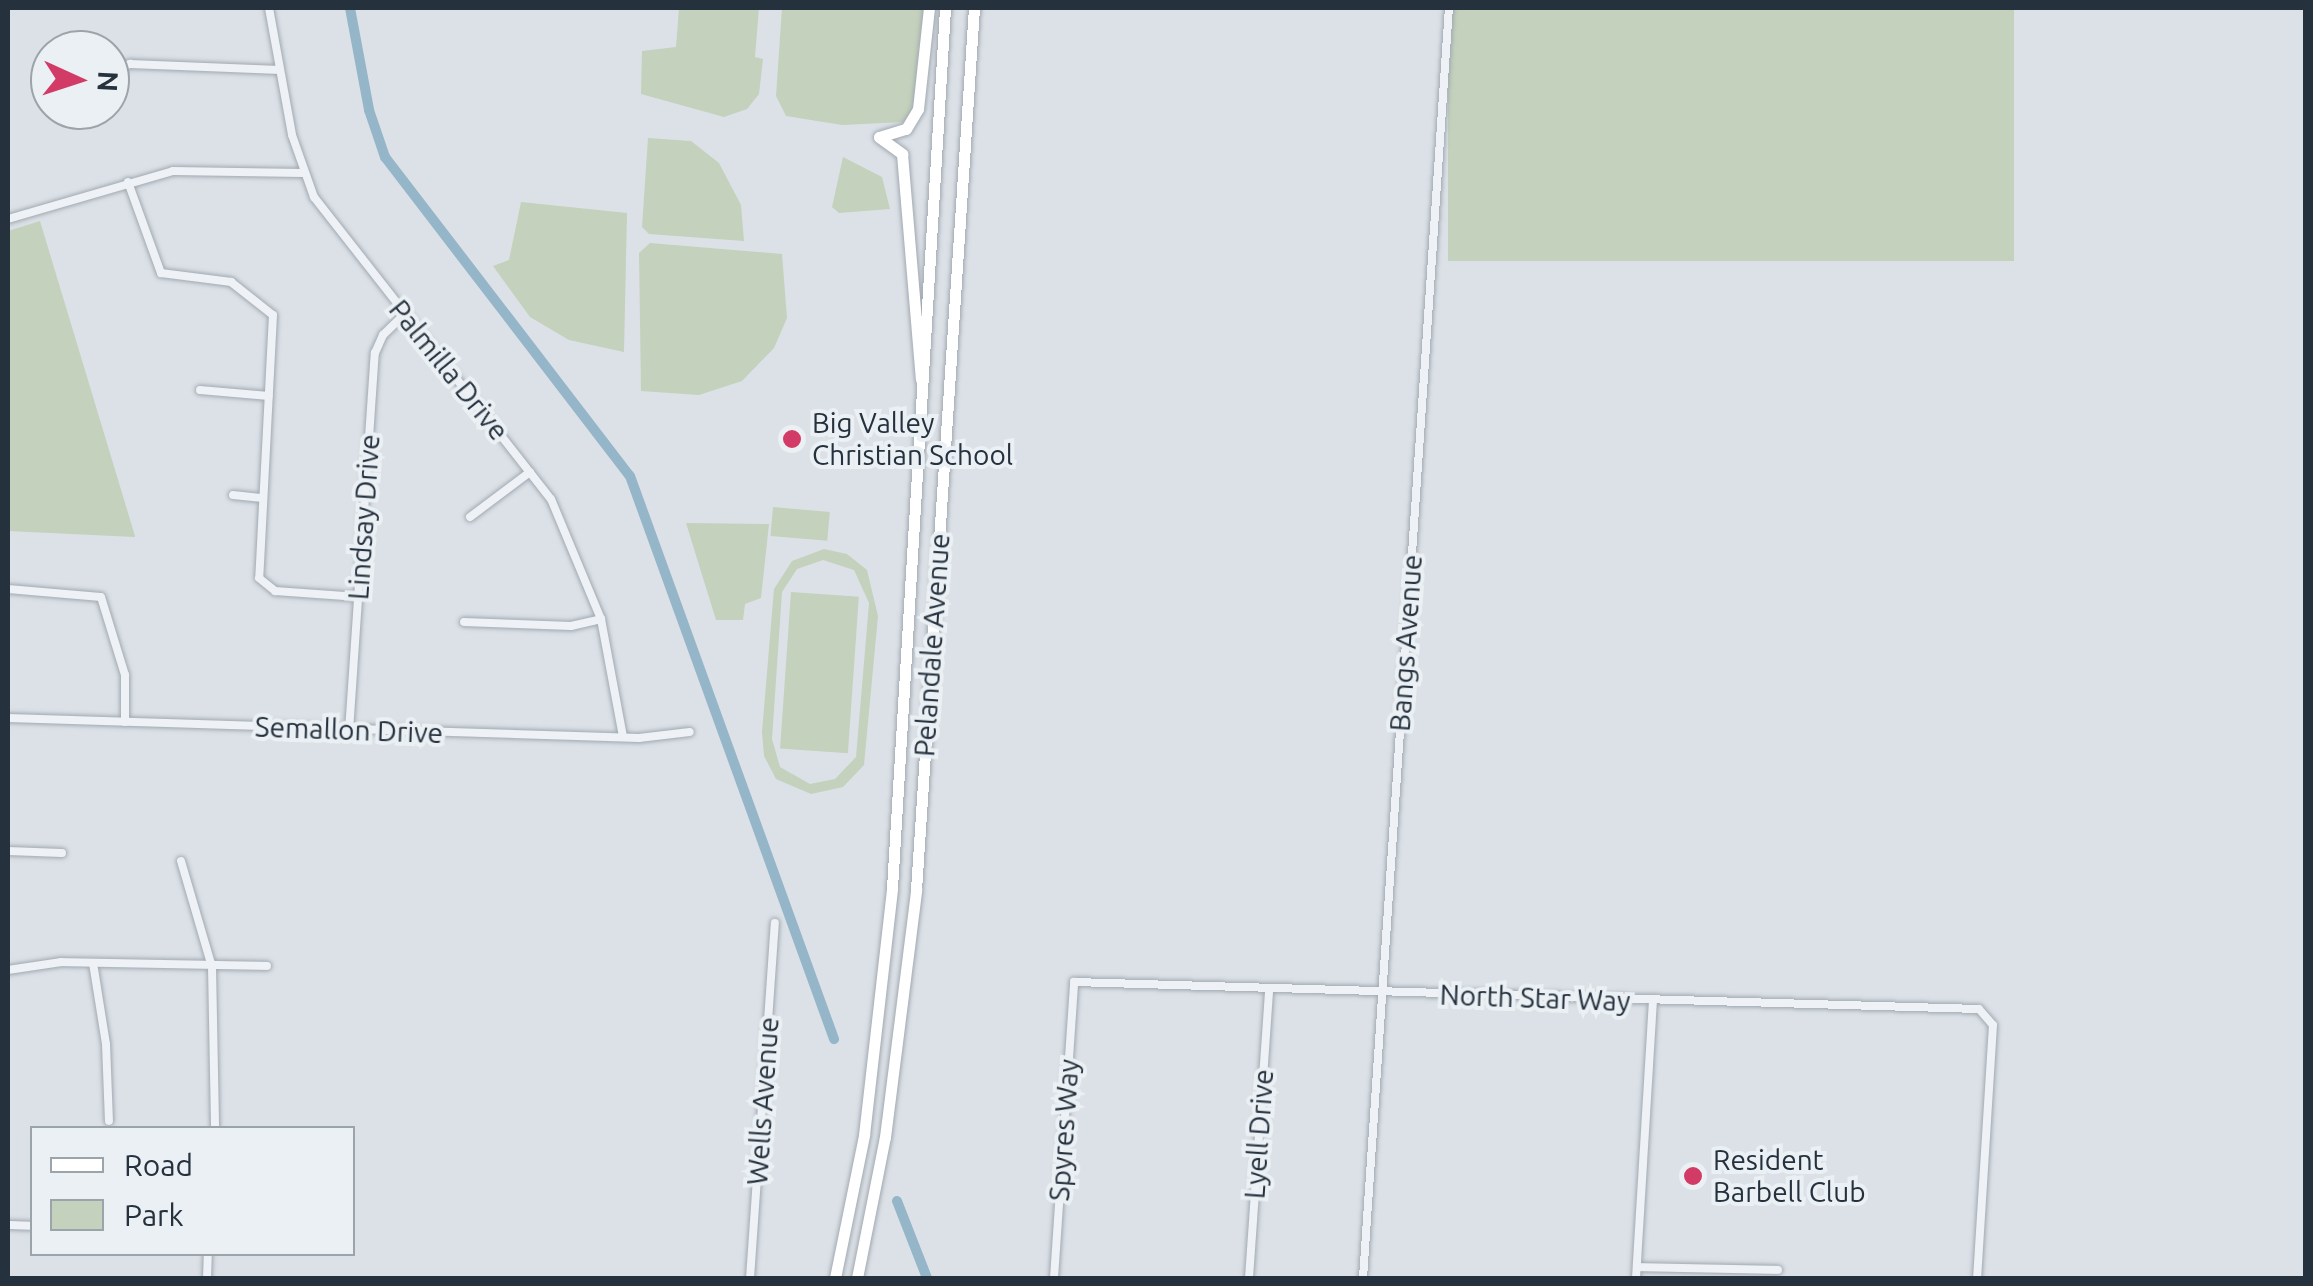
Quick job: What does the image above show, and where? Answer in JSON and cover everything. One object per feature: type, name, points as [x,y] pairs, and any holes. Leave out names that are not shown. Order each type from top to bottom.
[{"type":"main road","points":[[924,395],[910,310],[902,154],[879,137],[912,122],[930,8]]},
{"type":"main road","name":"Pelandale Avenue","points":[[835,1278],[864,1135],[884,976],[924,395],[945,8]]},
{"type":"main road","name":"Pelandale Avenue","points":[[857,1278],[885,1137],[916,890],[974,8]]},
{"type":"street","name":"Palmilla Drive","points":[[269,8],[303,173],[326,215],[560,514],[601,618],[622,736]]},
{"type":"street","name":"Bangs Avenue","points":[[1363,1278],[1449,8]]},
{"type":"street","points":[[130,64],[280,70]]},
{"type":"street","points":[[8,219],[128,182],[192,169],[303,173]]},
{"type":"street","points":[[128,182],[162,274],[231,282],[266,304],[274,322],[262,584],[275,590],[359,597]]},
{"type":"street","name":"Lindsay Drive","points":[[350,731],[376,353],[382,335],[404,315]]},
{"type":"street","points":[[200,390],[269,396]]},
{"type":"street","points":[[470,517],[530,472]]},
{"type":"street","points":[[233,495],[263,498]]},
{"type":"street","points":[[8,589],[98,595],[125,675],[124,722]]},
{"type":"street","points":[[464,622],[571,626],[601,618]]},
{"type":"street","name":"Semallon Drive","points":[[8,718],[350,731],[622,736],[690,732]]},
{"type":"street","points":[[8,851],[62,853]]},
{"type":"street","points":[[181,861],[212,968],[216,1126]]},
{"type":"street","name":"Wells Avenue","points":[[750,1278],[776,923]]},
{"type":"street","points":[[92,963],[106,1044],[108,1121]]},
{"type":"street","points":[[8,970],[92,963],[267,966]]},
{"type":"street","name":"North Star Way","points":[[1074,982],[1979,1010],[1991,1019],[1978,1278]]},
{"type":"street","name":"Spyres Way","points":[[1054,1278],[1074,982]]},
{"type":"street","name":"Lyell Drive","points":[[1249,1278],[1269,989]]},
{"type":"street","points":[[1636,1278],[1653,1002]]},
{"type":"street","points":[[1637,1267],[1778,1270]]},
{"type":"green space","points":[[679,8],[759,8],[755,57],[763,59],[759,94],[747,109],[724,117],[641,94],[642,51],[676,47]]},
{"type":"green space","points":[[782,8],[926,8],[915,104],[904,122],[842,125],[786,116],[776,96]]},
{"type":"green space","points":[[1448,8],[2014,8],[2014,261],[1448,261]]},
{"type":"green space","points":[[648,138],[691,141],[719,163],[741,205],[744,241],[649,234],[642,227]]},
{"type":"green space","points":[[843,157],[882,177],[890,209],[839,213],[832,207]]},
{"type":"green space","points":[[521,202],[627,213],[624,352],[569,340],[530,317],[493,266],[509,260]]},
{"type":"green space","points":[[40,221],[135,537],[8,531],[8,231]]},
{"type":"green space","points":[[650,243],[782,254],[787,318],[774,348],[742,381],[699,395],[641,391],[639,253]]},
{"type":"green space","points":[[773,507],[830,512],[827,541],[770,536]]},
{"type":"green space","points":[[686,523],[769,524],[761,598],[745,604],[743,620],[716,620]]},
{"type":"green space","points":[[824,549],[847,554],[867,570],[878,616],[864,765],[843,787],[811,794],[776,779],[764,756],[762,732],[774,589],[792,561]],"holes":[[[823,560],[854,570],[869,603],[856,757],[835,779],[810,784],[780,767],[772,739],[782,592],[797,569]]]},
{"type":"green space","points":[[791,592],[859,597],[848,753],[780,749]]},
{"type":"waterway","points":[[350,8],[369,110],[385,157],[630,476],[834,1039]]},
{"type":"waterway","points":[[897,1201],[927,1278]]},
{"type":"place","name":"Big Valley Christian School","points":[[792,439]]},
{"type":"place","name":"Resident Barbell Club","points":[[1693,1176]]}]
